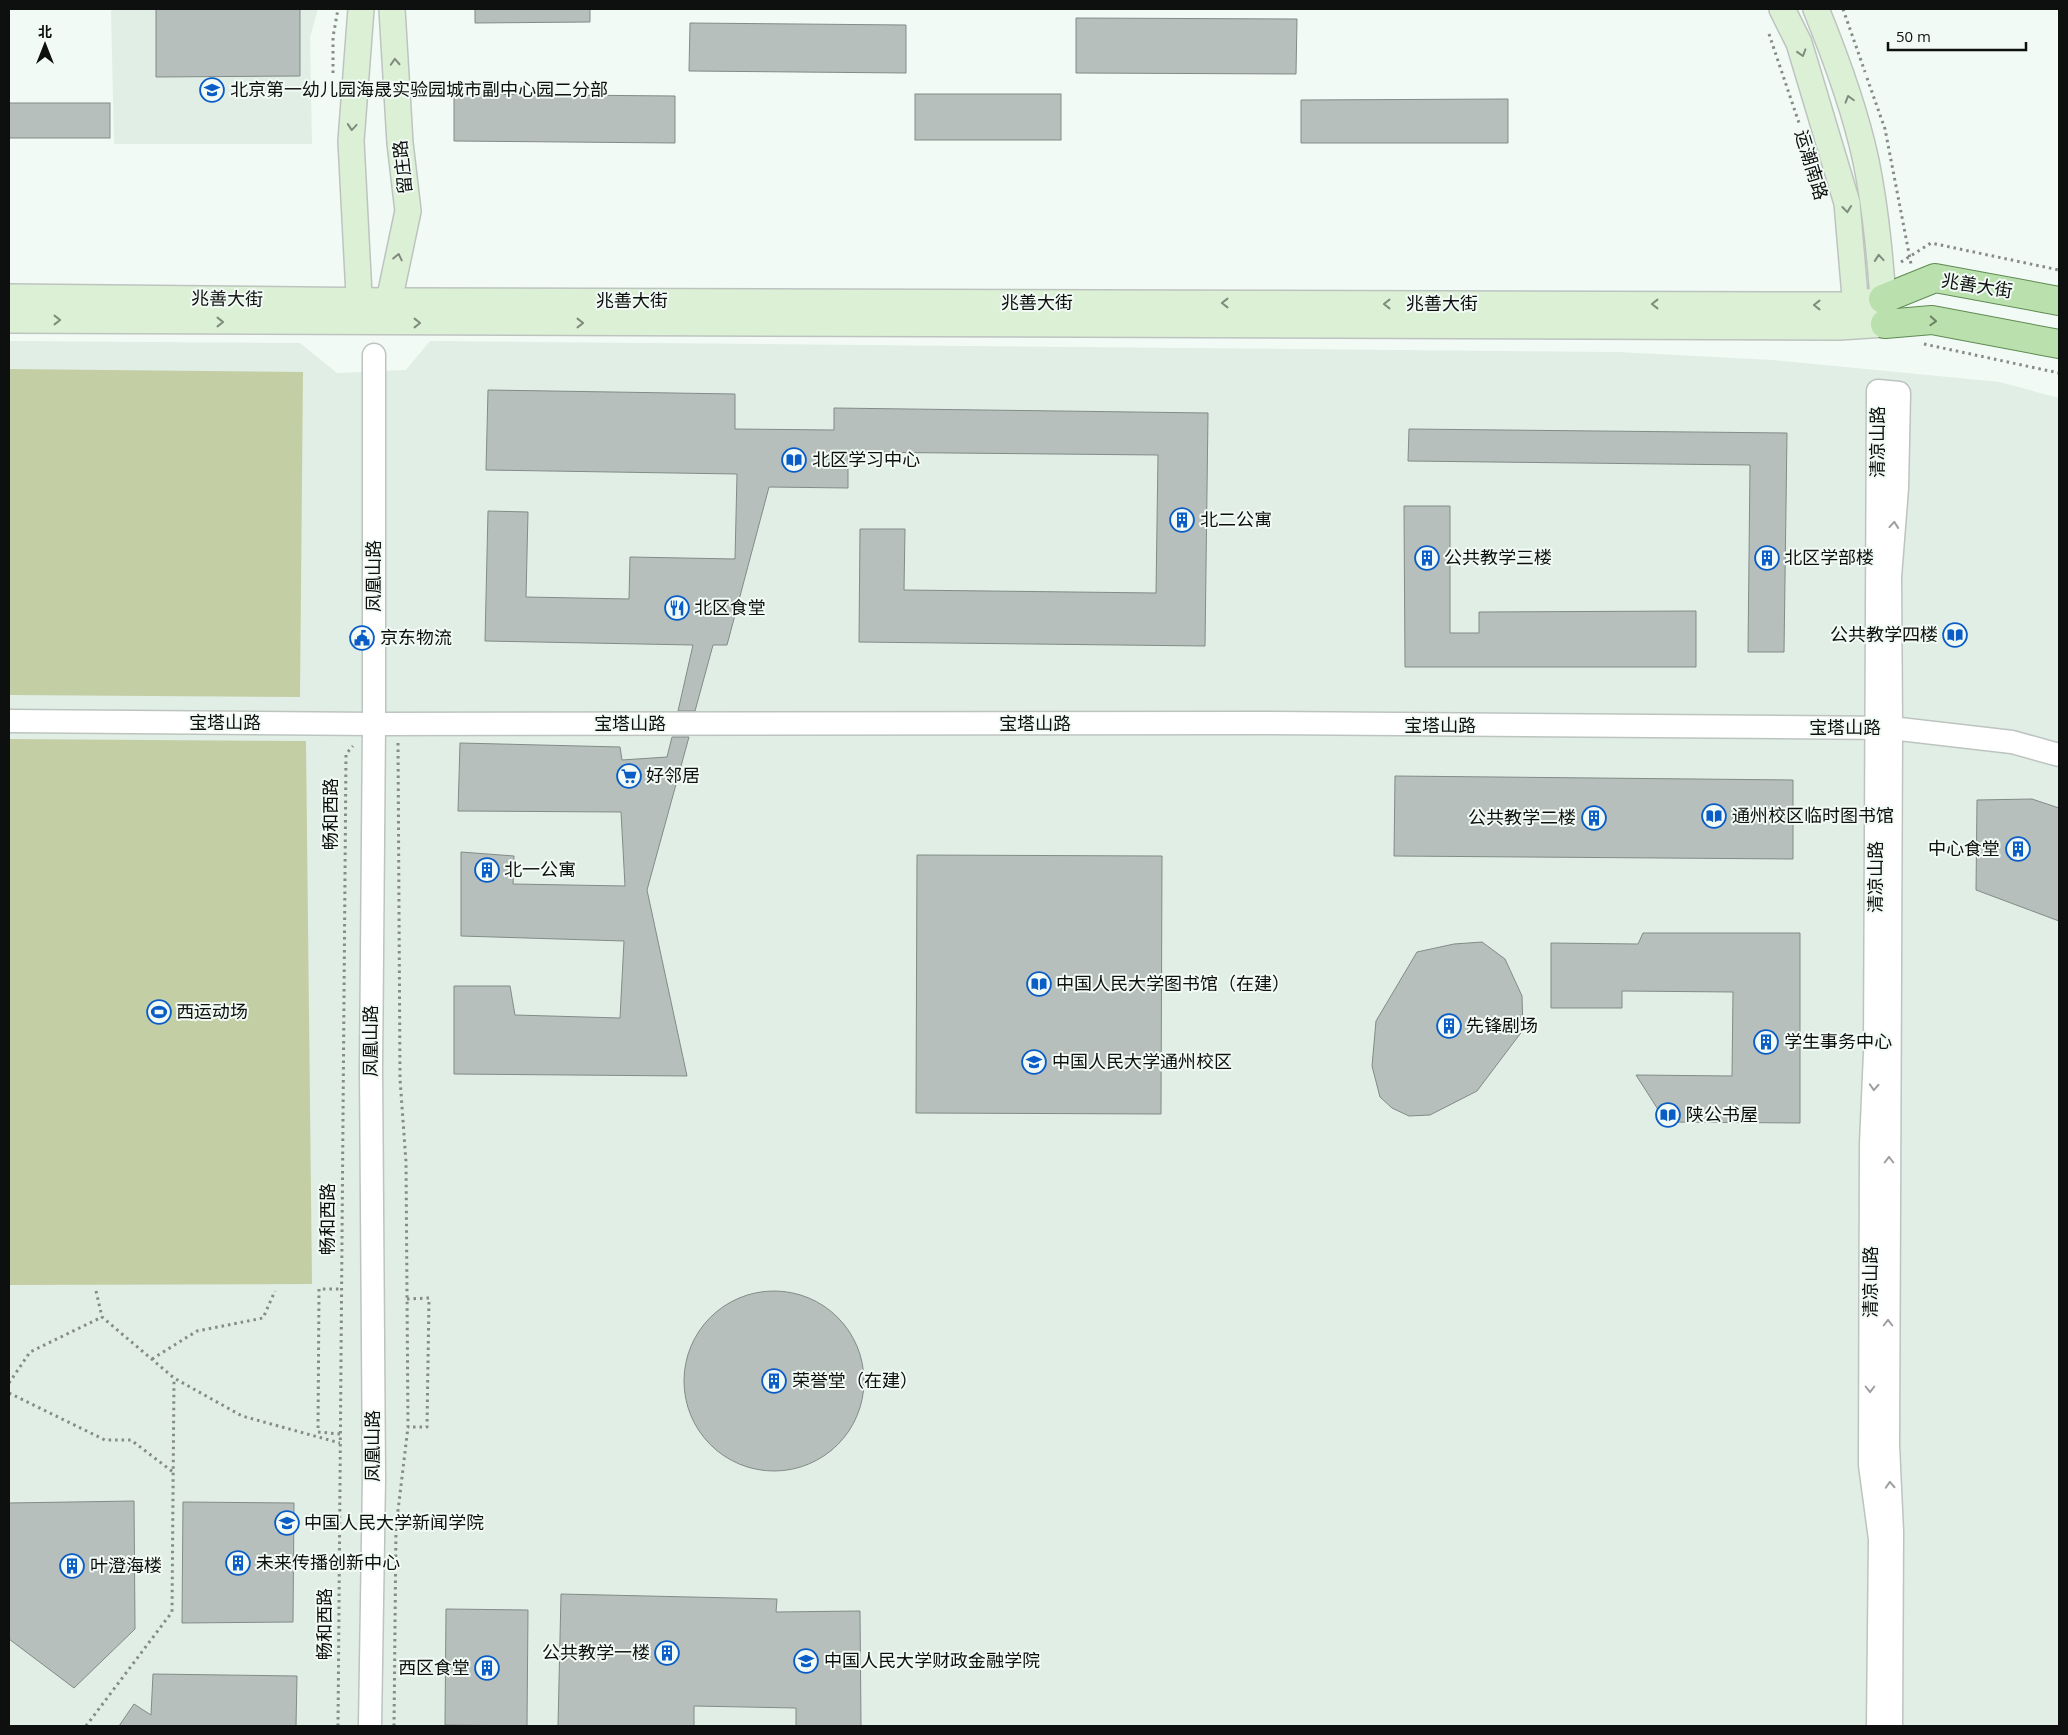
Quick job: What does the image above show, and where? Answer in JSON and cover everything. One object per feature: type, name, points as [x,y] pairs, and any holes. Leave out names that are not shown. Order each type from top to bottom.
[{"type":"main road","points":[[360,312],[351,141],[362,9]]},
{"type":"main road","name":"留庄路","points":[[388,312],[408,211],[400,143],[392,9]]},
{"type":"main road","name":"运潮南路","points":[[1782,9],[1799,43],[1847,203],[1870,314]]},
{"type":"main road","points":[[1816,9],[1840,68],[1866,160],[1876,222],[1870,314]]},
{"type":"main road","name":"兆善大街","points":[[1870,314],[1935,278],[2059,301]]},
{"type":"main road","name":"兆善大街","points":[[9,297],[360,312]]},
{"type":"main road","name":"兆善大街","points":[[9,320],[360,312],[1870,314],[1932,320],[2059,344]]},
{"type":"street","name":"凤凰山路","points":[[370,1726],[374,1478],[371,1069],[374,724],[374,355]]},
{"type":"street","name":"清凉山路","points":[[1878,1726],[1880,1539],[1870,1465],[1871,1144],[1884,728],[1890,577],[1897,488],[1899,393],[1878,391],[1884,728],[1888,1445],[1892,1532],[1891,1726]]},
{"type":"street","name":"宝塔山路","points":[[9,721],[374,724],[1264,723],[1884,728],[2012,742],[2059,755]]},
{"type":"path","name":"运潮南路","points":[[1768,31],[1800,127]]},
{"type":"path","points":[[1922,344],[2059,373]]},
{"type":"path","name":"畅和西路","points":[[338,1726],[346,754],[374,724]]},
{"type":"path","points":[[394,1726],[396,1527],[408,1426],[406,1162],[400,1078],[398,724]]},
{"type":"path","points":[[340,1434],[318,1432],[318,1289],[341,1289]]},
{"type":"path","points":[[96,1291],[102,1317],[174,1378],[242,1416],[340,1443]]},
{"type":"path","points":[[152,1359],[196,1331],[263,1318],[275,1291]]},
{"type":"path","points":[[407,1299],[430,1298],[427,1426],[408,1426]]},
{"type":"path","points":[[9,1383],[30,1352],[102,1317]]},
{"type":"path","points":[[86,1726],[172,1612],[174,1378]]},
{"type":"path","points":[[9,1393],[105,1440],[131,1440],[173,1472]]},
{"type":"shaded area","name":"北京第一幼儿园海晟实验园城市副中心园二分部","points":[[111,9],[318,9],[310,37],[312,144],[114,144]]},
{"type":"shaded area","name":"中国人民大学通州校区","points":[[9,341],[300,343],[337,373],[406,370],[430,341],[1618,352],[1773,360],[2000,382],[2059,398],[2059,1726],[9,1726]]},
{"type":"green space","points":[[9,369],[303,372],[300,697],[9,695]]},
{"type":"green space","name":"西运动场","points":[[9,739],[306,741],[312,1284],[9,1285]]},
{"type":"building","points":[[156,9],[300,9],[300,76],[156,77]]},
{"type":"building","points":[[475,9],[590,9],[590,22],[475,23]]},
{"type":"building","points":[[1076,18],[1297,19],[1296,74],[1076,73]]},
{"type":"building","points":[[690,23],[906,25],[906,73],[689,71]]},
{"type":"building","points":[[454,94],[675,96],[675,143],[454,141]]},
{"type":"building","points":[[915,94],[1061,94],[1061,140],[915,140]]},
{"type":"building","points":[[1508,99],[1508,143],[1301,143],[1301,100]]},
{"type":"building","points":[[9,103],[110,103],[110,138],[9,138]]},
{"type":"building","name":"北二公寓","points":[[488,390],[735,394],[735,429],[834,430],[834,408],[1208,413],[1205,646],[859,642],[860,529],[905,529],[904,590],[1156,593],[1158,455],[848,452],[848,488],[769,487],[727,645],[713,645],[695,711],[678,711],[693,645],[485,641],[488,511],[528,512],[526,597],[629,599],[630,557],[735,559],[737,474],[486,470]]},
{"type":"building","name":"北区学部楼","points":[[1409,429],[1787,433],[1784,652],[1748,652],[1750,465],[1408,461]]},
{"type":"building","name":"公共教学三楼","points":[[1404,506],[1450,506],[1450,633],[1479,633],[1479,612],[1696,611],[1696,667],[1405,667]]},
{"type":"building","name":"北一公寓","points":[[672,737],[689,737],[647,890],[687,1076],[454,1074],[454,986],[510,986],[515,1015],[620,1018],[624,941],[461,936],[461,852],[514,856],[513,884],[625,886],[621,812],[458,811],[460,743],[620,747],[622,760],[667,757]]},
{"type":"building","name":"公共教学二楼","points":[[1395,776],[1793,780],[1793,859],[1394,856]]},
{"type":"building","name":"中心食堂","points":[[2032,799],[2059,808],[2059,921],[1976,890],[1977,800]]},
{"type":"building","name":"中国人民大学图书馆（在建）","points":[[917,855],[1162,856],[1161,1114],[916,1113]]},
{"type":"building","name":"学生事务中心","points":[[1643,933],[1800,933],[1800,1123],[1666,1122],[1636,1075],[1732,1076],[1733,992],[1622,991],[1622,1008],[1551,1008],[1551,943],[1638,944]]},
{"type":"building","name":"先锋剧场","points":[[1482,942],[1505,959],[1522,996],[1523,1030],[1477,1091],[1430,1115],[1409,1116],[1392,1108],[1380,1097],[1372,1066],[1376,1021],[1417,952],[1454,944]]},
{"type":"building","name":"荣誉堂（在建）","points":[[774,1291],[808,1298],[824,1306],[843,1324],[849,1331],[860,1355],[864,1381],[857,1415],[849,1431],[831,1450],[824,1456],[800,1467],[774,1471],[740,1464],[724,1456],[705,1438],[699,1431],[688,1407],[684,1381],[691,1347],[699,1331],[717,1312],[724,1306],[748,1295]]},
{"type":"building","name":"叶澄海楼","points":[[134,1501],[135,1629],[74,1688],[9,1639],[9,1503]]},
{"type":"building","name":"未来传播创新中心","points":[[183,1502],[294,1503],[293,1622],[182,1623]]},
{"type":"building","name":"公共教学一楼","points":[[561,1594],[777,1599],[776,1612],[860,1611],[861,1726],[796,1726],[796,1708],[694,1706],[694,1726],[558,1726]]},
{"type":"building","name":"西区食堂","points":[[446,1609],[528,1610],[527,1726],[445,1725]]},
{"type":"building","points":[[153,1674],[297,1676],[296,1726],[119,1726],[134,1704],[151,1715]]},
{"type":"place","name":"北京第一幼儿园海晟实验园城市副中心园二分部","points":[[212,90]]},
{"type":"place","name":"北区学习中心","points":[[794,460]]},
{"type":"place","name":"北二公寓","points":[[1182,520]]},
{"type":"place","name":"公共教学三楼","points":[[1427,558]]},
{"type":"place","name":"北区学部楼","points":[[1767,558]]},
{"type":"place","name":"北区食堂","points":[[677,608]]},
{"type":"place","name":"公共教学四楼","points":[[1955,635]]},
{"type":"place","name":"京东物流","points":[[362,638]]},
{"type":"place","name":"好邻居","points":[[629,776]]},
{"type":"place","name":"通州校区临时图书馆","points":[[1714,816]]},
{"type":"place","name":"公共教学二楼","points":[[1594,818]]},
{"type":"place","name":"中心食堂","points":[[2018,849]]},
{"type":"place","name":"北一公寓","points":[[487,870]]},
{"type":"place","name":"中国人民大学图书馆（在建）","points":[[1039,984]]},
{"type":"place","name":"西运动场","points":[[159,1012]]},
{"type":"place","name":"先锋剧场","points":[[1449,1026]]},
{"type":"place","name":"学生事务中心","points":[[1766,1042]]},
{"type":"place","name":"中国人民大学通州校区","points":[[1034,1062]]},
{"type":"place","name":"陕公书屋","points":[[1668,1115]]},
{"type":"place","name":"荣誉堂（在建）","points":[[774,1381]]},
{"type":"place","name":"中国人民大学新闻学院","points":[[287,1523]]},
{"type":"place","name":"未来传播创新中心","points":[[238,1563]]},
{"type":"place","name":"叶澄海楼","points":[[72,1566]]},
{"type":"place","name":"公共教学一楼","points":[[667,1653]]},
{"type":"place","name":"中国人民大学财政金融学院","points":[[806,1661]]},
{"type":"place","name":"西区食堂","points":[[487,1668]]}]
